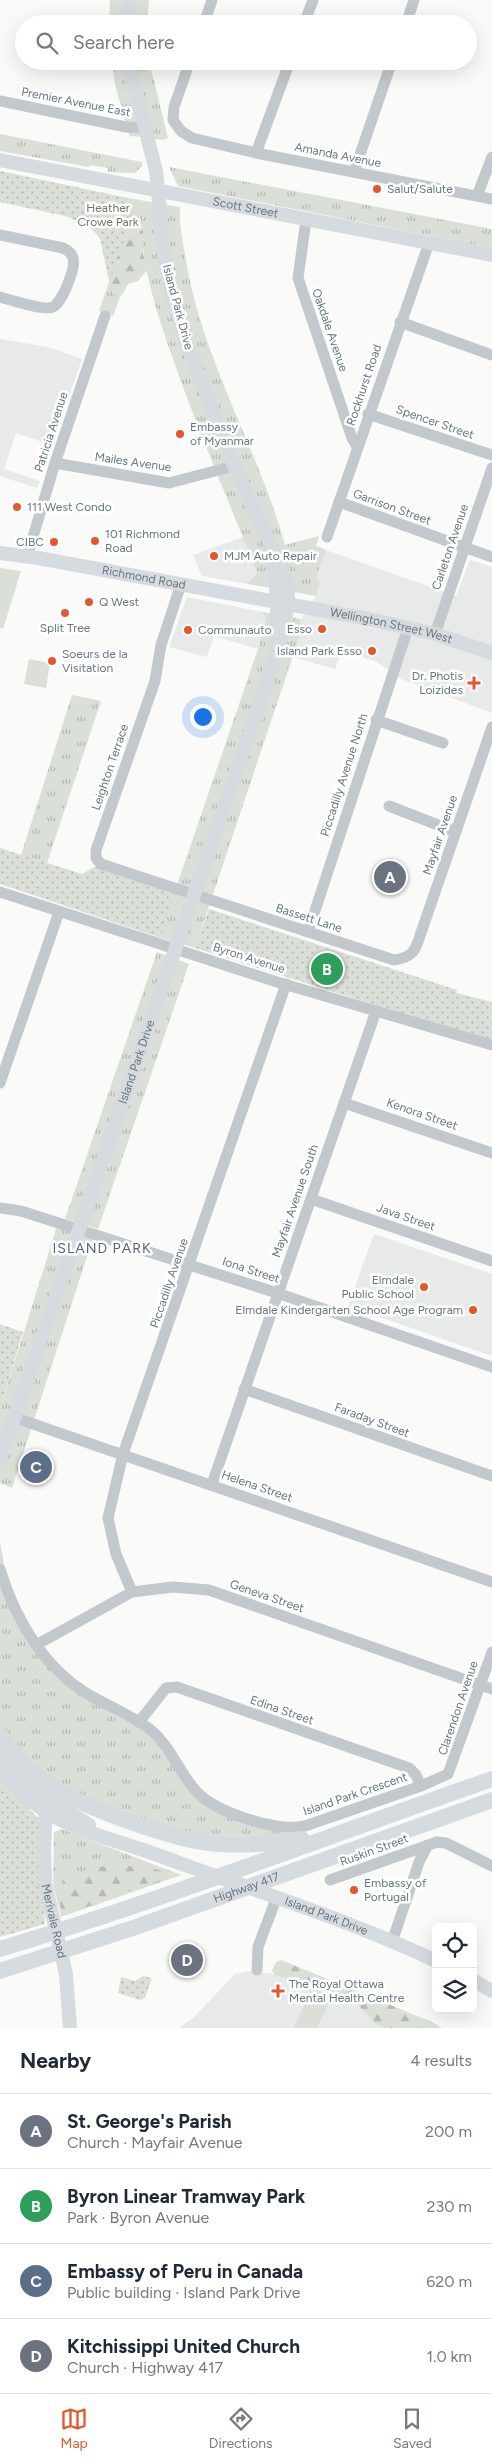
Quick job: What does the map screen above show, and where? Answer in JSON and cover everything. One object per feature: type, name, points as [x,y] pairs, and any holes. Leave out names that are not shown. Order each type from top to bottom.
[{"type":"highway","points":[[0,1735],[27,1767],[62,1794],[104,1813],[169,1834],[201,1842],[233,1844],[266,1843],[332,1834]]},
{"type":"highway","points":[[0,1949],[168,1894],[332,1834],[492,1779]]},
{"type":"highway","name":"Highway 417","points":[[0,1971],[51,1956],[492,1800]]},
{"type":"main road","points":[[128,15],[129,0]]},
{"type":"main road","name":"Island Park Drive","points":[[0,1459],[272,665],[283,602],[268,541],[234,466],[189,351],[172,294],[164,254],[155,164],[130,70]]},
{"type":"main road","name":"Scott Street","points":[[0,160],[492,255]]},
{"type":"main road","name":"Richmond Road","points":[[0,553],[283,602]]},
{"type":"main road","name":"Wellington Street West","points":[[283,602],[435,634],[492,653]]},
{"type":"main road","name":"Island Park Drive","points":[[0,1753],[38,1793],[82,1822],[130,1845]]},
{"type":"main road","name":"Island Park Drive","points":[[0,1771],[20,1793],[47,1814],[86,1832],[130,1845],[392,1942],[432,1959]]},
{"type":"main road","points":[[38,1793],[47,1814]]},
{"type":"main road","name":"Merivale Road","points":[[47,1814],[44,1847],[45,1883],[66,1974],[70,2028]]},
{"type":"main road","points":[[477,1982],[492,1991]]},
{"type":"street","points":[[207,15],[212,0]]},
{"type":"street","points":[[307,15],[312,0]]},
{"type":"street","points":[[409,15],[414,0]]},
{"type":"street","name":"Amanda Avenue","points":[[187,70],[173,111],[174,122],[181,131],[201,140],[256,153],[492,199]]},
{"type":"street","points":[[256,153],[287,70]]},
{"type":"street","points":[[354,172],[389,70]]},
{"type":"street","name":"Premier Avenue East","points":[[0,101],[148,133]]},
{"type":"street","points":[[477,196],[492,157]]},
{"type":"street","name":"Oakdale Avenue","points":[[306,220],[297,273],[299,284],[352,438],[357,446]]},
{"type":"street","points":[[0,235],[62,248],[71,254],[74,261],[63,296],[55,306],[47,308],[0,298]]},
{"type":"street","name":"Rockhurst Road","points":[[327,537],[368,414],[429,243]]},
{"type":"street","name":"Patricia Avenue","points":[[27,557],[55,463],[105,316]]},
{"type":"street","points":[[400,322],[492,355]]},
{"type":"street","name":"Spencer Street","points":[[368,414],[492,456]]},
{"type":"street","name":"Mailes Avenue","points":[[55,463],[169,483],[234,466]]},
{"type":"street","name":"Carleton Avenue","points":[[435,634],[492,468]]},
{"type":"street","name":"Garrison Street","points":[[339,502],[492,557]]},
{"type":"street","name":"Leighton Terrace","points":[[181,584],[161,645],[154,681],[96,850],[96,858],[101,864],[194,895]]},
{"type":"street","name":"Piccadilly Avenue North","points":[[308,932],[376,720],[408,628]]},
{"type":"street","points":[[376,720],[444,743]]},
{"type":"street","name":"Mayfair Avenue","points":[[413,952],[492,727]]},
{"type":"street","points":[[389,806],[456,832]]},
{"type":"street","name":"Byron Avenue","points":[[0,892],[286,984],[492,1044]]},
{"type":"street","name":"Bassett Lane","points":[[194,895],[394,960],[406,959],[413,952]]},
{"type":"street","points":[[0,1083],[58,912]]},
{"type":"street","name":"Piccadilly Avenue","points":[[132,1592],[116,1554],[108,1518],[123,1454],[286,984]]},
{"type":"street","name":"Mayfair Avenue South","points":[[212,1484],[376,1011]]},
{"type":"street","name":"Kenora Street","points":[[344,1103],[492,1153]]},
{"type":"street","name":"Java Street","points":[[311,1199],[492,1261]]},
{"type":"street","name":"Iona Street","points":[[0,1208],[21,1211],[277,1293],[492,1367]]},
{"type":"street","name":"Faraday Street","points":[[244,1389],[492,1476]]},
{"type":"street","name":"Helena Street","points":[[13,1417],[492,1582]]},
{"type":"street","name":"Island Park Crescent","points":[[0,1569],[4,1594],[36,1645],[63,1674],[81,1688],[139,1722],[167,1747],[192,1787],[203,1798],[223,1809],[278,1827],[291,1828],[305,1826],[421,1786]]},
{"type":"street","name":"Geneva Street","points":[[36,1645],[132,1592],[173,1588],[210,1590],[492,1689]]},
{"type":"street","name":"Clarendon Avenue","points":[[421,1786],[444,1776],[450,1771],[492,1652]]},
{"type":"street","name":"Edina Street","points":[[139,1722],[166,1688],[177,1687],[409,1768],[416,1775],[421,1786]]},
{"type":"street","name":"Ruskin Street","points":[[330,1880],[437,1842],[446,1843],[492,1866]]},
{"type":"street","name":"Ruskin Street","points":[[392,1942],[419,1862],[428,1845]]},
{"type":"street","points":[[256,1970],[258,1947],[276,1899]]},
{"type":"shaded area","points":[[0,339],[48,347],[82,359],[52,445],[16,433],[4,469],[40,481],[37,488],[0,476]]},
{"type":"shaded area","points":[[243,537],[257,573],[248,584],[202,576],[193,555]]},
{"type":"shaded area","points":[[326,550],[456,596],[470,560],[492,567],[492,713],[401,679],[377,662],[348,653],[339,658],[335,669],[292,657],[300,635],[301,619],[316,596],[315,578]]},
{"type":"shaded area","points":[[187,597],[262,612],[266,618],[258,649],[214,636],[207,657],[169,647]]},
{"type":"shaded area","name":"Elmdale Public School","points":[[374,1234],[492,1274],[492,1356],[348,1306]]},
{"type":"shaded area","name":"The Royal Ottawa Mental Health Centre","points":[[251,1971],[298,1977],[429,2028],[179,2028],[195,2016],[235,1974]]},
{"type":"green space","points":[[110,0],[149,0],[148,15],[109,15]]},
{"type":"green space","points":[[113,70],[151,70],[168,138],[163,140],[130,137],[115,85]]},
{"type":"green space","points":[[0,134],[142,162],[142,166],[135,173],[108,172],[108,168],[90,165],[89,167],[0,151]]},
{"type":"green space","points":[[169,167],[492,229],[492,248],[178,186]]},
{"type":"green space","name":"Heather Crowe Park","points":[[0,171],[128,198],[131,219],[110,281],[99,235],[79,219],[0,202]]},
{"type":"green space","name":"Heather Crowe Park","points":[[0,172],[127,202],[134,215],[134,224],[143,231],[143,254],[148,269],[138,281],[128,284],[122,295],[116,297],[111,290],[102,249],[104,245],[99,237],[89,227],[51,208]]},
{"type":"green space","points":[[128,198],[180,207],[186,260],[204,333],[274,509],[285,545],[319,536],[316,546],[326,550],[316,578],[320,581],[316,596],[248,584],[257,573],[173,359],[151,291],[143,248],[136,253],[113,316],[99,311],[131,219]]},
{"type":"green space","points":[[0,568],[21,571],[3,629],[0,628]]},
{"type":"green space","points":[[262,612],[301,619],[300,635],[195,948],[161,938],[177,885],[258,649],[266,619]]},
{"type":"green space","points":[[29,659],[50,663],[46,688],[24,684]]},
{"type":"green space","points":[[72,695],[101,701],[47,863],[21,855]]},
{"type":"green space","points":[[0,848],[82,874],[98,865],[175,893],[161,938],[0,884]]},
{"type":"green space","points":[[209,909],[457,990],[456,993],[492,1002],[492,1042],[195,948]]},
{"type":"green space","points":[[157,952],[189,964],[98,1229],[65,1219]]},
{"type":"green space","points":[[57,1226],[93,1238],[12,1488],[0,1483],[0,1409]]},
{"type":"green space","points":[[0,1324],[23,1332],[0,1409]]},
{"type":"green space","points":[[0,1542],[7,1581],[39,1643],[74,1680],[142,1720],[195,1785],[217,1803],[288,1827],[280,1835],[267,1837],[193,1836],[64,1792],[0,1729]]},
{"type":"green space","points":[[0,1780],[39,1819],[45,1924],[0,1937]]},
{"type":"green space","points":[[62,1829],[181,1875],[61,1917],[53,1883],[54,1832]]},
{"type":"green space","points":[[116,1865],[152,1868],[168,1873],[169,1877],[64,1915],[60,1896],[66,1877],[92,1868]]},
{"type":"green space","points":[[281,1960],[432,2022],[442,2028],[384,2028],[377,2025],[357,2004],[342,2000],[328,1990],[275,1975],[272,1971],[276,1962]]},
{"type":"green space","points":[[143,1976],[152,1978],[145,1998],[140,2000],[118,1993],[121,1977],[135,1981]]},
{"type":"green space","points":[[312,1988],[332,1997],[317,2028],[294,2027]]},
{"type":"place","name":"Salut/Salute","points":[[377,189]]},
{"type":"place","name":"Embassy of Myanmar","points":[[180,434]]},
{"type":"place","name":"111 West Condo","points":[[17,507]]},
{"type":"place","name":"101 Richmond Road","points":[[95,541]]},
{"type":"place","name":"CIBC","points":[[54,542]]},
{"type":"place","name":"MJM Auto Repair","points":[[214,556]]},
{"type":"place","name":"Q West","points":[[89,602]]},
{"type":"place","name":"Split Tree","points":[[65,613]]},
{"type":"place","name":"Esso","points":[[322,629]]},
{"type":"place","name":"Communauto","points":[[188,630]]},
{"type":"place","name":"Island Park Esso","points":[[372,651]]},
{"type":"place","name":"Soeurs de la Visitation","points":[[52,661]]},
{"type":"place","name":"Dr. Photis Loizides","points":[[474,683]]},
{"type":"place","name":"St. George's Parish","points":[[390,877]]},
{"type":"place","name":"Byron Linear Tramway Park","points":[[327,969]]},
{"type":"place","name":"Elmdale Public School","points":[[424,1287]]},
{"type":"place","name":"Elmdale Kindergarten School Age Program","points":[[473,1310]]},
{"type":"place","name":"Embassy of Peru in Canada","points":[[36,1467]]},
{"type":"place","name":"Embassy of Portugal","points":[[354,1890]]},
{"type":"place","name":"Kitchissippi United Church","points":[[187,1960]]},
{"type":"place","name":"The Royal Ottawa Mental Health Centre","points":[[278,1991]]},
{"type":"district","name":"ISLAND PARK","points":[[102,1248]]}]
